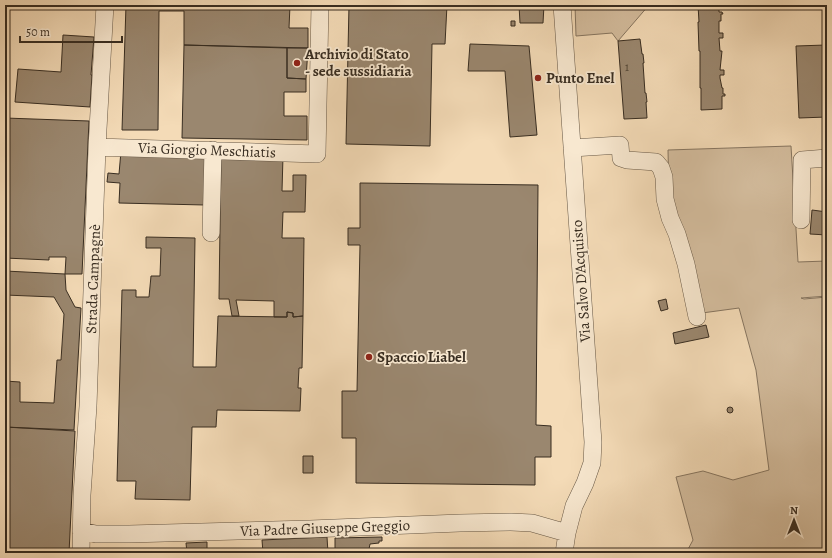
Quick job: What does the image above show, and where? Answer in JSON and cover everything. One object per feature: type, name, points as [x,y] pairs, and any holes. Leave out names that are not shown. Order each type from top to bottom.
[{"type":"street","name":"Strada Campagnè","points":[[81,553],[88,406],[97,147],[105,5]]},
{"type":"street","name":"Via Giorgio Meschiatis","points":[[97,147],[317,154],[320,5]]},
{"type":"street","name":"Via Salvo D'Acquisto","points":[[562,5],[593,442],[592,463],[585,483],[574,506],[567,533],[564,553]]},
{"type":"street","points":[[572,148],[620,145],[621,158],[627,160],[656,162],[661,168],[664,177],[665,199],[686,264],[697,317]]},
{"type":"street","points":[[211,233],[213,150]]},
{"type":"street","points":[[801,220],[802,160],[827,158]]},
{"type":"street","name":"Via Padre Giuseppe Greggio","points":[[81,531],[96,534],[129,534],[511,522],[532,523],[567,533]]},
{"type":"shaded area","points":[[575,5],[649,5],[618,41],[612,33],[576,36]]},
{"type":"shaded area","points":[[791,146],[798,262],[827,261],[827,296],[801,298],[827,297],[827,553],[686,553],[693,540],[676,477],[703,471],[733,480],[769,470],[756,370],[739,308],[702,313],[669,196],[668,150]]},
{"type":"building","points":[[126,5],[290,5],[289,28],[308,28],[308,48],[184,45],[184,11],[159,11],[158,130],[122,130]]},
{"type":"building","points":[[349,5],[447,5],[445,44],[432,44],[430,146],[346,144]]},
{"type":"building","points":[[519,5],[544,5],[543,23],[520,23]]},
{"type":"building","points":[[698,5],[719,5],[719,12],[722,12],[723,14],[721,14],[721,21],[719,21],[719,33],[723,33],[723,38],[719,38],[720,51],[722,51],[720,70],[724,70],[724,75],[720,75],[723,94],[725,94],[725,96],[722,96],[722,109],[701,110]]},
{"type":"building","points":[[511,21],[515,21],[515,26],[511,26]]},
{"type":"building","points":[[63,35],[94,37],[90,107],[15,102],[18,69],[61,72]]},
{"type":"building","points":[[640,39],[644,63],[647,118],[624,119],[618,41]]},
{"type":"building","points":[[470,44],[529,46],[537,135],[510,137],[505,71],[468,71]]},
{"type":"building","points":[[184,45],[287,48],[287,78],[306,79],[306,92],[284,92],[284,116],[307,116],[307,140],[182,138]]},
{"type":"building","points":[[826,45],[827,117],[799,118],[796,46]]},
{"type":"building","name":"Archivio di Stato - sede sussidiaria","points":[[287,48],[308,48],[306,79],[287,78]]},
{"type":"building","points":[[5,118],[89,121],[82,274],[65,274],[66,257],[49,257],[49,260],[5,258],[5,183],[8,183],[8,181],[5,181]]},
{"type":"building","points":[[121,151],[207,154],[205,205],[119,203],[120,183],[107,182],[108,173],[119,174]]},
{"type":"building","points":[[221,154],[283,156],[282,191],[293,191],[293,175],[306,175],[305,212],[283,212],[282,238],[304,238],[303,316],[293,317],[293,313],[287,312],[287,317],[274,317],[274,301],[236,300],[239,316],[232,316],[229,299],[219,299]]},
{"type":"building","points":[[360,183],[538,185],[536,425],[551,426],[551,457],[535,457],[535,485],[356,483],[356,438],[342,438],[342,391],[357,391],[360,245],[348,245],[348,228],[360,228]]},
{"type":"building","points":[[812,210],[827,212],[827,235],[810,234]]},
{"type":"building","points":[[146,237],[195,238],[193,367],[216,367],[218,316],[287,317],[287,312],[293,313],[293,317],[303,316],[302,368],[299,368],[298,388],[301,388],[300,411],[217,410],[216,427],[192,427],[190,500],[135,499],[136,481],[117,481],[122,290],[136,290],[136,297],[149,297],[151,276],[160,276],[161,248],[146,248]]},
{"type":"building","points":[[5,271],[65,274],[66,290],[75,307],[81,308],[74,430],[5,427],[5,381],[20,382],[20,402],[54,403],[57,360],[61,360],[64,314],[54,297],[5,295]]},
{"type":"building","points":[[666,299],[668,309],[661,311],[658,301]]},
{"type":"building","points":[[706,325],[709,337],[675,344],[673,333]]},
{"type":"building","points":[[730,407],[733,410],[730,413],[727,410]]},
{"type":"building","points":[[5,427],[75,431],[69,553],[5,553]]},
{"type":"building","points":[[303,456],[313,456],[313,473],[303,473]]},
{"type":"building","points":[[327,537],[328,553],[263,553],[262,540]]},
{"type":"building","points":[[382,537],[382,541],[379,541],[379,543],[370,544],[369,549],[350,551],[350,553],[335,553],[335,538]]},
{"type":"building","points":[[207,542],[207,551],[225,551],[225,553],[187,553],[186,543]]},
{"type":"place","name":"Archivio di Stato - sede sussidiaria","points":[[297,63]]},
{"type":"place","name":"Punto Enel","points":[[538,78]]},
{"type":"place","name":"Spaccio Liabel","points":[[369,357]]}]
